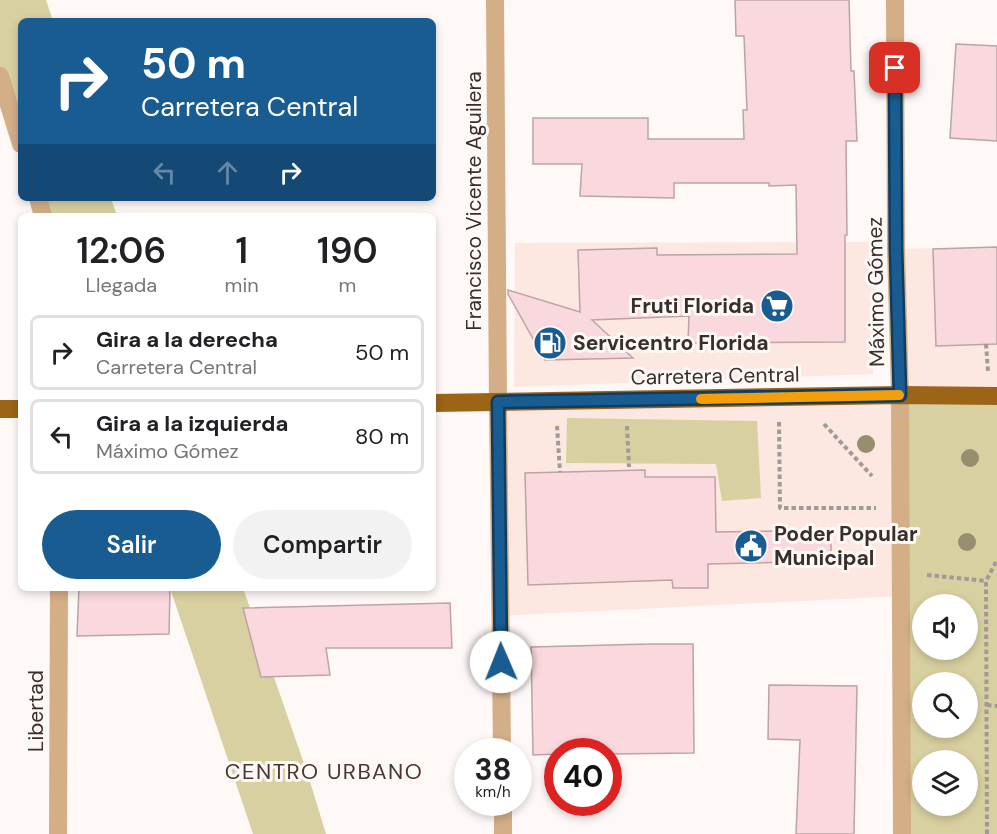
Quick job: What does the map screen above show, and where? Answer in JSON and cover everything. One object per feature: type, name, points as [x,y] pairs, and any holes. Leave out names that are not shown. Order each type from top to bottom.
[{"type":"highway","name":"Carretera Central","points":[[436,403],[900,395],[997,396]]},
{"type":"highway","points":[[0,409],[18,409]]},
{"type":"street","name":"Francisco Vicente Aguilera","points":[[495,0],[502,738]]},
{"type":"street","name":"Máximo Gómez","points":[[895,0],[902,834]]},
{"type":"street","points":[[0,76],[18,134]]},
{"type":"street","name":"Libertad","points":[[58,834],[59,591]]},
{"type":"street","points":[[503,816],[503,834]]},
{"type":"path","points":[[800,397],[901,508]]},
{"type":"path","points":[[779,398],[780,508],[901,508]]},
{"type":"path","points":[[626,400],[629,467]]},
{"type":"path","points":[[556,402],[560,472]]},
{"type":"path","points":[[987,834],[986,581],[997,560]]},
{"type":"path","points":[[901,572],[986,581]]},
{"type":"path","points":[[987,705],[997,706]]},
{"type":"shaded area","points":[[0,0],[46,0],[52,18],[18,18],[18,134],[0,76]]},
{"type":"shaded area","points":[[39,201],[112,201],[116,213],[42,213]]},
{"type":"shaded area","points":[[875,242],[873,374],[514,387],[515,243]]},
{"type":"shaded area","points":[[997,247],[997,395],[901,596],[500,616],[498,402],[900,395],[896,249]]},
{"type":"shaded area","points":[[900,395],[997,396],[997,834],[902,834]]},
{"type":"shaded area","points":[[567,418],[757,421],[761,498],[722,501],[716,464],[566,463]]},
{"type":"shaded area","points":[[171,591],[244,591],[326,834],[253,834]]},
{"type":"building","points":[[735,0],[849,0],[851,71],[854,71],[857,141],[846,141],[845,342],[688,343],[689,316],[592,320],[633,358],[545,360],[508,294],[508,290],[580,312],[578,250],[657,248],[657,255],[797,254],[796,185],[674,183],[674,198],[580,196],[582,164],[533,164],[533,118],[648,118],[648,139],[744,139],[743,110],[747,110],[744,36],[736,36]]},
{"type":"building","points":[[956,44],[997,46],[997,141],[950,138]]},
{"type":"building","points":[[997,247],[997,344],[936,346],[933,249]]},
{"type":"building","points":[[645,470],[645,477],[715,477],[716,532],[831,530],[831,561],[708,564],[708,588],[673,588],[672,580],[528,585],[525,473]]},
{"type":"building","points":[[79,591],[170,591],[169,634],[77,636]]},
{"type":"building","points":[[450,603],[452,648],[326,648],[330,675],[261,677],[243,608]]},
{"type":"building","points":[[693,644],[694,753],[622,754],[622,738],[544,738],[544,755],[533,755],[531,647]]},
{"type":"building","points":[[769,685],[857,686],[854,834],[796,834],[800,740],[768,739]]},
{"type":"slow traffic","points":[[701,399],[899,395]]},
{"type":"place","name":"Fruti Florida","points":[[777,306]]},
{"type":"place","name":"Servicentro Florida","points":[[550,343]]},
{"type":"place","name":"Poder Popular Municipal","points":[[751,546]]},
{"type":"district","name":"CENTRO URBANO","points":[[324,771]]},
{"type":"route","points":[[501,662],[498,402],[900,395],[895,68]]}]
